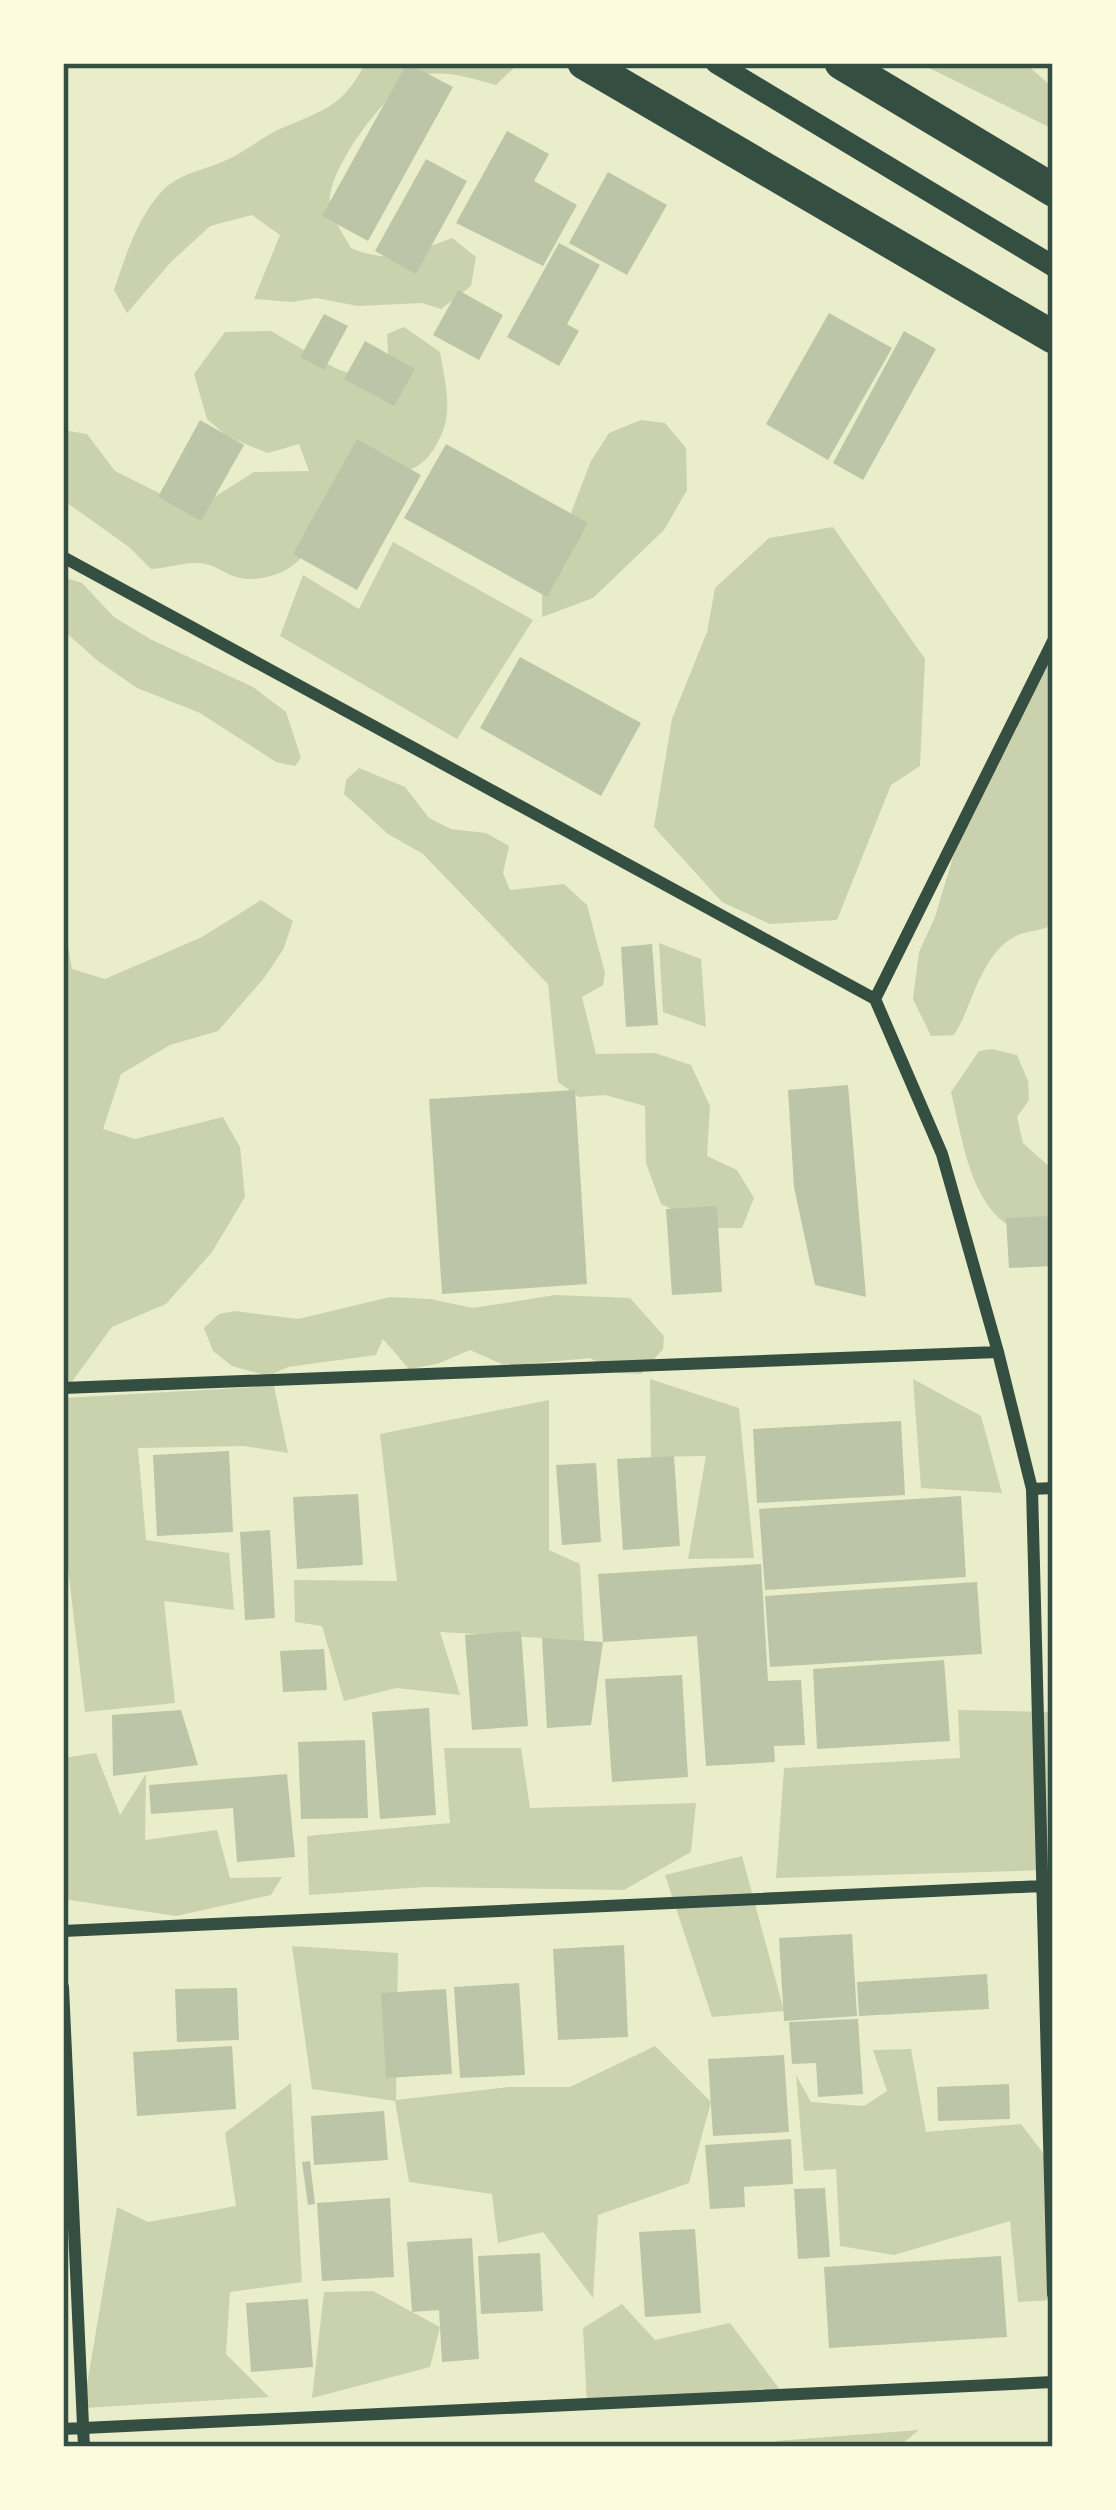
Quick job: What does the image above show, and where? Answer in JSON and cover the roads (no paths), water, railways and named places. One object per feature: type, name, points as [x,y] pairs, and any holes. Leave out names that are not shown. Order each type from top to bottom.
[{"type":"highway","points":[[584,63],[1053,337]]},
{"type":"highway","points":[[841,63],[1053,190]]},
{"type":"street","points":[[716,63],[1053,266]]},
{"type":"street","points":[[63,557],[875,998],[942,1154],[1032,1490],[1053,2294]]},
{"type":"street","points":[[875,998],[1053,641]]},
{"type":"street","points":[[63,1388],[998,1352]]},
{"type":"street","points":[[1032,1490],[1053,1488]]},
{"type":"street","points":[[63,1931],[1042,1886]]},
{"type":"street","points":[[63,1987],[84,2447]]},
{"type":"street","points":[[63,2429],[1053,2382]]}]
